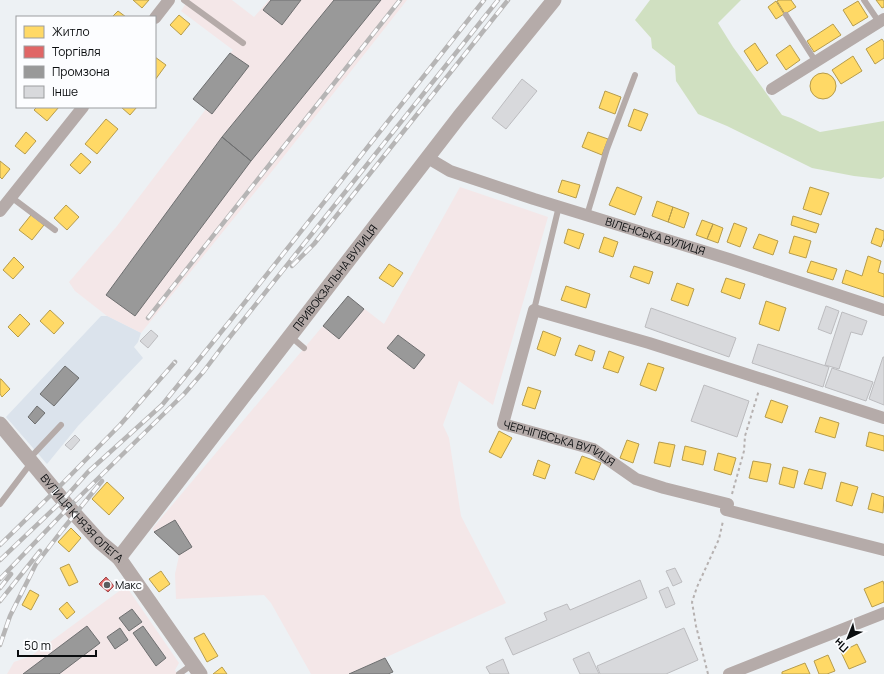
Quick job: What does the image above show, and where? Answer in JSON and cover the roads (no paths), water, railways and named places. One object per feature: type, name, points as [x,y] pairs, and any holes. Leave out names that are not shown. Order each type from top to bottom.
[{"type":"street","points":[[156,17],[169,0]]},
{"type":"street","name":"ПРИВОКЗАЛЬНА ВУЛИЦЯ","points":[[119,558],[459,117],[554,0]]},
{"type":"street","points":[[772,89],[882,20]]},
{"type":"street","points":[[0,211],[82,108]]},
{"type":"street","name":"ВІЛЕНСЬКА ВУЛИЦЯ","points":[[428,158],[450,171],[729,259],[884,310]]},
{"type":"street","points":[[534,310],[649,343],[884,418]]},
{"type":"street","name":"ЧЕРНІГІВСЬКА ВУЛИЦЯ","points":[[534,310],[503,424],[593,449],[636,479],[727,507],[884,550]]},
{"type":"street","name":"ВУЛИЦЯ КНЯЗЯ ОЛЕГА","points":[[0,424],[66,504],[95,536],[119,558],[196,669]]},
{"type":"street","points":[[729,674],[884,613]]},
{"type":"lane","points":[[184,0],[243,43]]},
{"type":"lane","points":[[864,0],[882,20]]},
{"type":"lane","points":[[786,15],[816,62]]},
{"type":"lane","points":[[587,215],[607,149],[634,75]]},
{"type":"lane","points":[[11,197],[55,230]]},
{"type":"lane","points":[[534,310],[559,206]]},
{"type":"lane","points":[[290,336],[304,348]]},
{"type":"lane","points":[[0,504],[30,460],[61,425]]},
{"type":"lane","points":[[179,674],[196,669]]},
{"type":"railway","points":[[148,318],[400,0]]},
{"type":"railway","points":[[0,560],[63,500],[88,472],[162,405],[484,0]]},
{"type":"railway","points":[[0,579],[69,507],[184,394],[204,371],[498,0]]},
{"type":"railway","points":[[292,266],[314,244],[508,0]]},
{"type":"railway","points":[[0,545],[120,425],[175,362]]},
{"type":"railway","points":[[0,645],[10,616],[36,564],[102,481]]},
{"type":"railway","points":[[0,601],[40,551]]},
{"type":"railway","points":[[0,588],[11,574]]},
{"type":"place","name":"Макс","points":[[107,585]]}]
